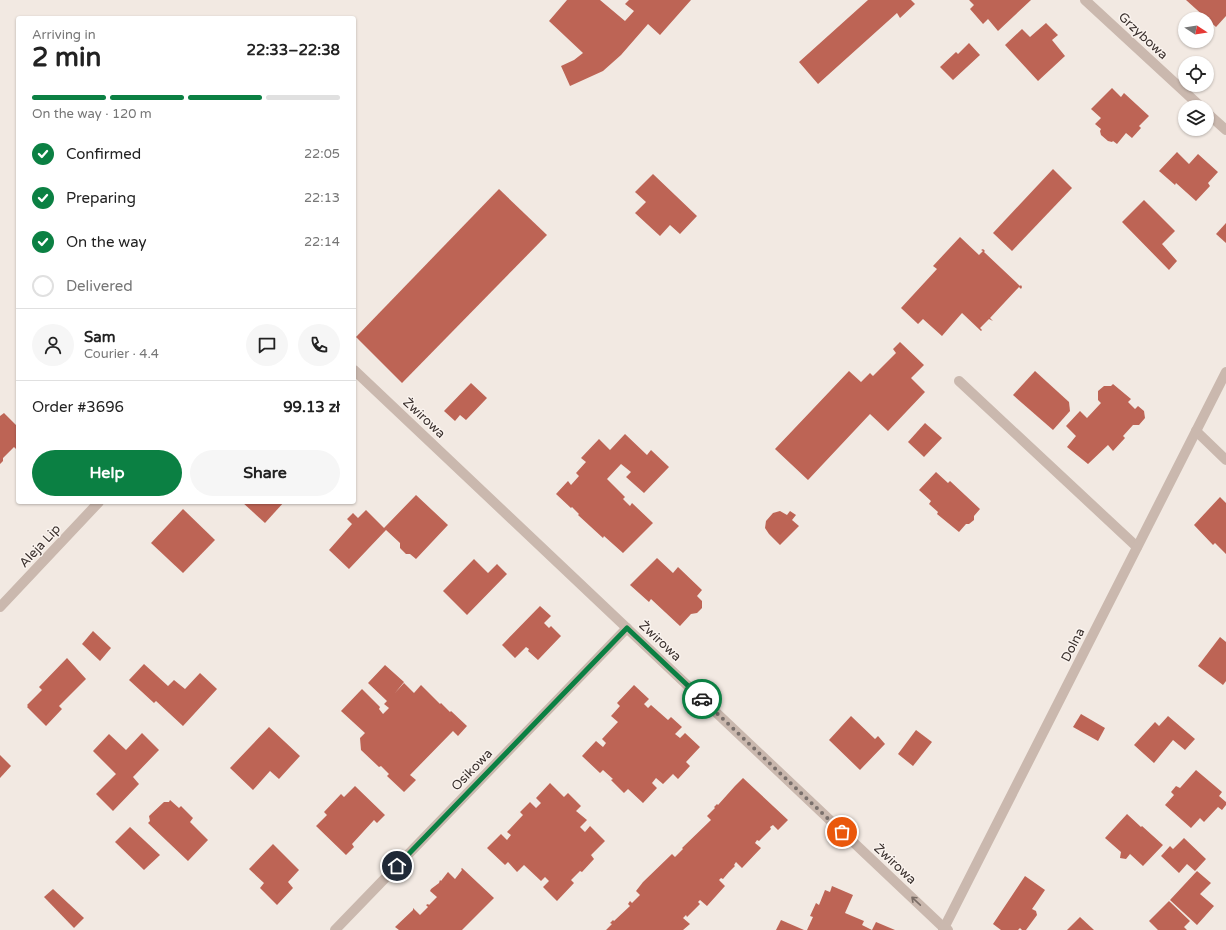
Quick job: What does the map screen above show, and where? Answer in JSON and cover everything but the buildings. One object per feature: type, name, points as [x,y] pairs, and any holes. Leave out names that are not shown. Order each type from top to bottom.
[{"type":"street","name":"Grzybowa","points":[[1085,0],[1193,100]]},
{"type":"street","points":[[1214,119],[1226,130]]},
{"type":"street","name":"Żwirowa","points":[[356,372],[945,929]]},
{"type":"street","name":"Dolna","points":[[945,929],[1226,372]]},
{"type":"street","points":[[958,381],[1137,547]]},
{"type":"street","points":[[1196,431],[1226,460]]},
{"type":"street","name":"Aleja Lip","points":[[0,607],[96,504]]},
{"type":"street","name":"Osikowa","points":[[335,930],[627,628]]},
{"type":"way so far","points":[[702,699],[842,832]]},
{"type":"route","points":[[397,866],[627,628],[702,699]]}]
